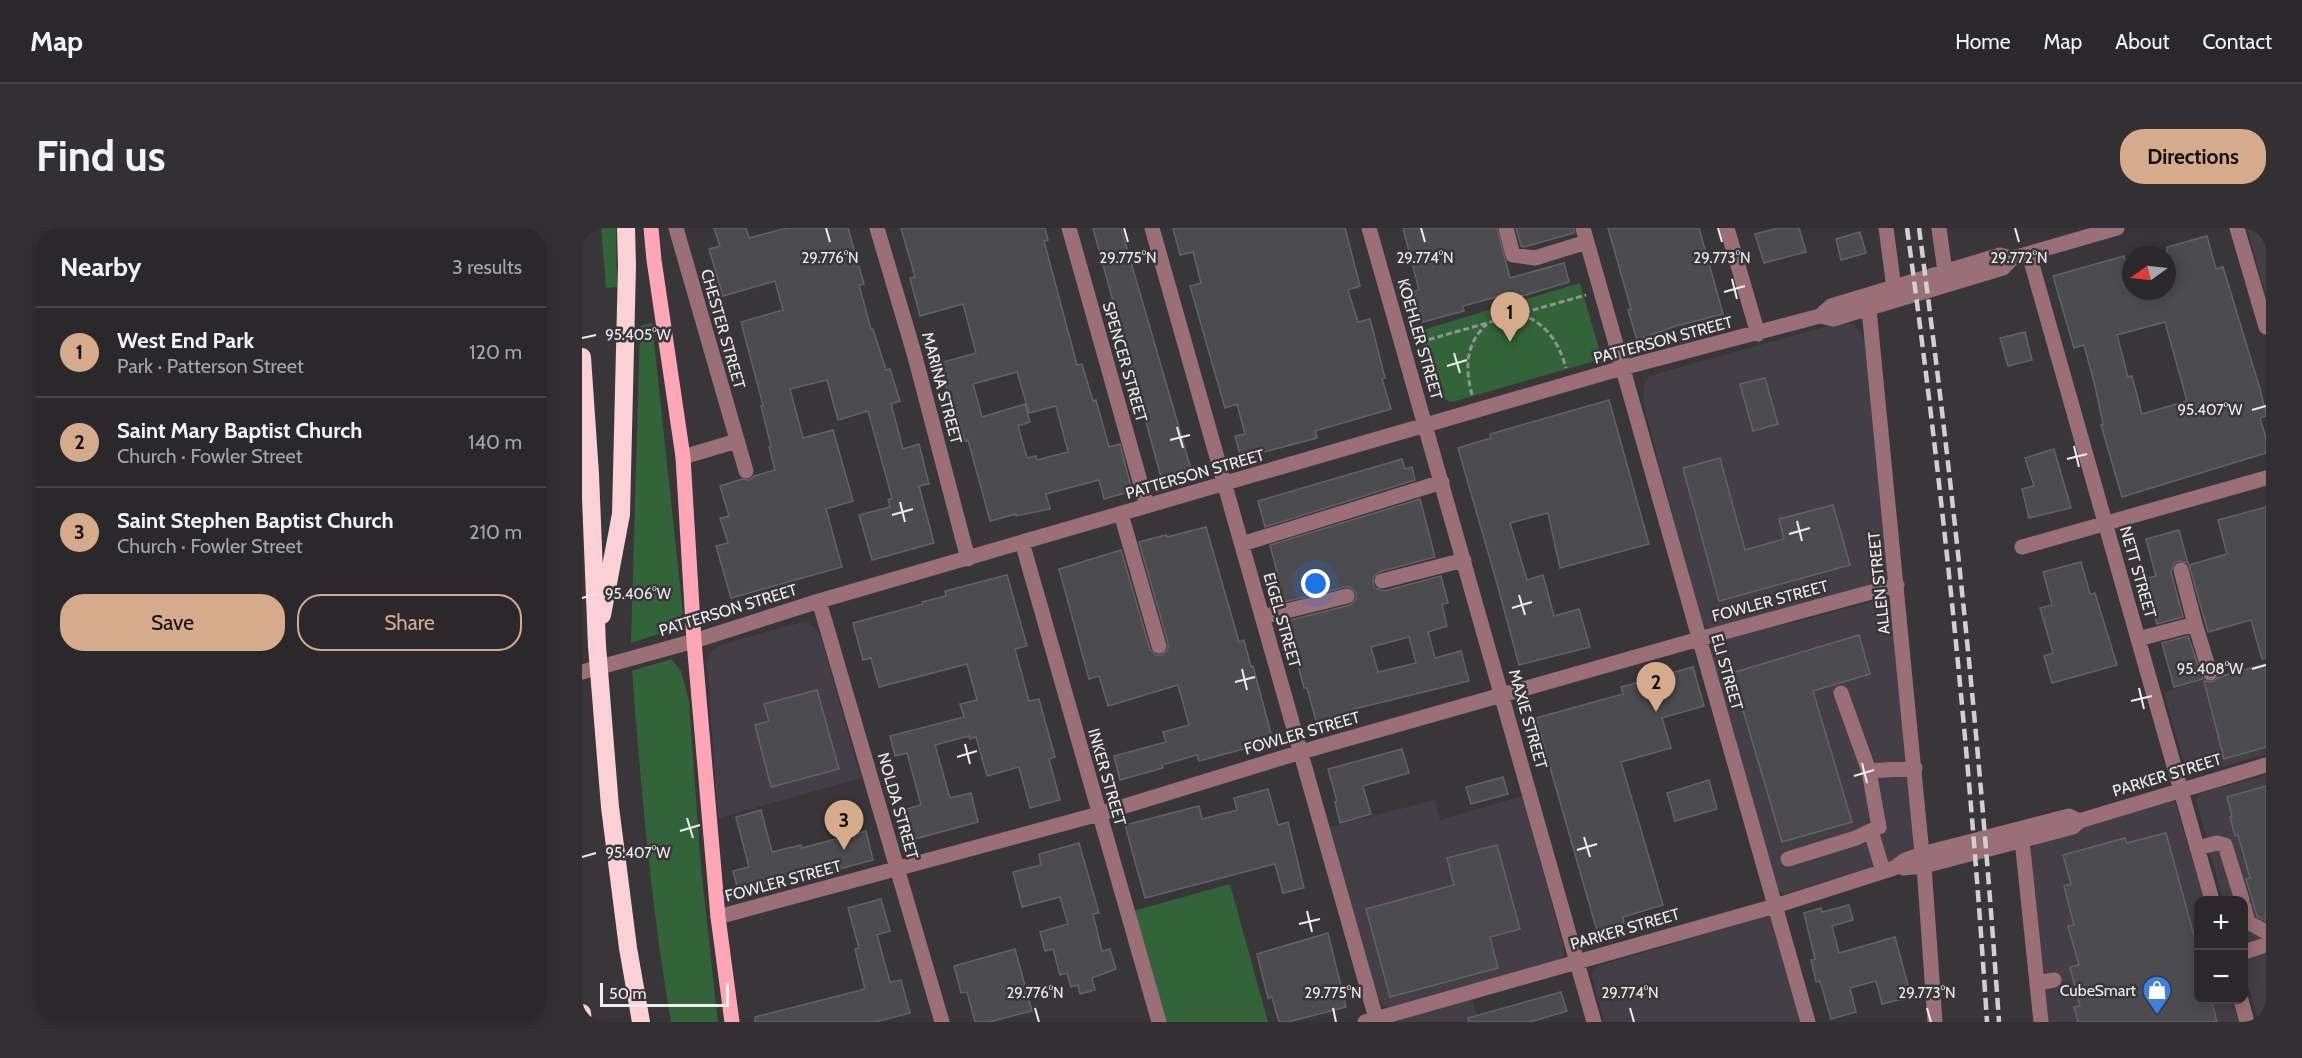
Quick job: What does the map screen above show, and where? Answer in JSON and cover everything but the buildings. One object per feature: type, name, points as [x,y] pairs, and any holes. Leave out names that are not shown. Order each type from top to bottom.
[{"type":"highway","points":[[597,646],[621,514],[626,228]]},
{"type":"highway","points":[[582,357],[590,474],[597,646],[612,819],[628,948],[641,1022]]},
{"type":"highway","points":[[582,1013],[583,1022]]},
{"type":"main road","points":[[651,228],[683,457],[694,641],[717,917],[732,1022]]},
{"type":"street","name":"CHESTER STREET","points":[[676,228],[746,471]]},
{"type":"street","name":"MARINA STREET","points":[[877,228],[914,353],[968,559]]},
{"type":"street","name":"SPENCER STREET","points":[[1069,228],[1147,506]]},
{"type":"street","name":"EIGEL STREET","points":[[1152,228],[1301,752],[1373,1021]]},
{"type":"street","name":"KOEHLER STREET","points":[[1369,228],[1426,426]]},
{"type":"street","points":[[1506,228],[1513,255],[1535,258],[1585,235]]},
{"type":"street","points":[[1727,228],[1758,334]]},
{"type":"street","points":[[1886,228],[1894,288]]},
{"type":"street","points":[[1939,228],[1945,272]]},
{"type":"street","name":"PATTERSON STREET","points":[[582,672],[694,641],[819,601],[1622,369],[1820,316],[1831,306],[2000,255],[2013,258],[2117,228]]},
{"type":"street","points":[[2237,228],[2266,327]]},
{"type":"street","name":"ELI STREET","points":[[1585,235],[1808,1022]]},
{"type":"street","name":"NETT STREET","points":[[2029,254],[2211,896]]},
{"type":"street","name":"PATTERSON STREET","points":[[1820,316],[1833,319],[1869,309],[2003,268],[2013,258]]},
{"type":"street","name":"ALLEN STREET","points":[[1869,309],[1915,768],[1935,1022]]},
{"type":"street","name":"MAXIE STREET","points":[[1426,426],[1594,1022]]},
{"type":"street","points":[[683,457],[737,441]]},
{"type":"street","points":[[2022,547],[2266,478]]},
{"type":"street","points":[[1242,544],[1442,482]]},
{"type":"street","points":[[1121,514],[1159,646]]},
{"type":"street","name":"INKER STREET","points":[[1022,542],[1158,1022]]},
{"type":"street","points":[[1382,581],[1464,560]]},
{"type":"street","points":[[2181,570],[2210,673]]},
{"type":"street","name":"FOWLER STREET","points":[[717,917],[1099,814],[1301,752],[1898,585]]},
{"type":"street","points":[[1262,617],[1347,596]]},
{"type":"street","name":"NOLDA STREET","points":[[819,601],[942,1022]]},
{"type":"street","points":[[2138,639],[2195,624]]},
{"type":"street","points":[[1788,859],[1856,837],[1879,827],[1869,771],[1841,693]]},
{"type":"street","name":"PARKER STREET","points":[[1373,1021],[1775,906],[1889,869],[1905,860],[1923,860],[2073,827],[2079,821],[2266,765]]},
{"type":"street","points":[[1869,771],[1915,768]]},
{"type":"street","name":"PARKER STREET","points":[[1923,860],[2069,816],[2079,821]]},
{"type":"street","points":[[1871,831],[1889,869]]},
{"type":"street","points":[[2022,840],[2041,1022]]},
{"type":"street","points":[[2198,848],[2217,843],[2225,845],[2241,896]]},
{"type":"street","points":[[2248,922],[2266,932]]},
{"type":"street","points":[[2248,951],[2266,945]]},
{"type":"street","points":[[2037,983],[2055,980]]},
{"type":"street","points":[[2242,1004],[2247,1022]]},
{"type":"path","points":[[1420,342],[1601,291]]},
{"type":"path","points":[[1519,314],[1539,323],[1548,331],[1561,350],[1571,384]]},
{"type":"path","points":[[1477,411],[1468,375],[1468,354],[1481,329],[1489,322]]},
{"type":"shaded area","points":[[2247,228],[2266,228],[2266,296]]},
{"type":"shaded area","points":[[1843,322],[1853,325],[1861,332],[1866,344],[1889,569],[1886,577],[1882,583],[1715,629],[1707,627],[1701,621],[1646,414],[1643,400],[1644,385],[1649,376]]},
{"type":"shaded area","points":[[1876,601],[1883,602],[1892,611],[1913,847],[1903,857],[1784,894],[1778,890],[1710,651],[1717,642]]},
{"type":"shaded area","points":[[803,622],[816,629],[822,641],[861,778],[718,818],[707,663],[710,654],[717,647],[727,643]]},
{"type":"shaded area","points":[[2266,662],[2266,754],[2201,773],[2189,773],[2164,692]]},
{"type":"shaded area","points":[[2266,775],[2266,1022],[2259,1022],[2248,985],[2248,896],[2222,896],[2196,800],[2205,792]]},
{"type":"shaded area","points":[[1522,796],[1564,949],[1563,957],[1389,1008],[1383,1006],[1375,992],[1330,827],[1435,800],[1440,820]]},
{"type":"shaded area","points":[[2173,802],[2176,805],[2203,896],[2194,896],[2194,1004],[2233,1004],[2239,1022],[2048,1022],[2029,858],[2031,849],[2040,840]]},
{"type":"shaded area","points":[[1766,916],[1771,917],[1801,1022],[1604,1022],[1592,977],[1593,971],[1598,966]]},
{"type":"shaded area","points":[[1472,999],[1479,1022],[1393,1022]]},
{"type":"green space","points":[[601,228],[616,228],[617,287],[606,288]]},
{"type":"green space","points":[[1580,283],[1600,352],[1595,361],[1452,402],[1441,398],[1419,331]]},
{"type":"green space","points":[[652,323],[683,613],[676,626],[631,643],[640,326]]},
{"type":"green space","points":[[671,659],[681,671],[689,701],[701,868],[718,1022],[671,1022],[652,891],[632,671]]},
{"type":"green space","points":[[1230,884],[1268,1022],[1165,1022],[1133,911]]},
{"type":"railway","points":[[1907,228],[1954,624],[1987,1022]]},
{"type":"railway","points":[[1919,228],[1944,426],[1965,625],[1984,823],[1999,1022]]},
{"type":"place","name":"West End Park","points":[[1510,342]]},
{"type":"place","name":"Saint Mary Baptist Church","points":[[1656,712]]},
{"type":"place","name":"Saint Stephen Baptist Church","points":[[844,850]]},
{"type":"place","name":"CubeSmart","points":[[2157,1016]]}]
